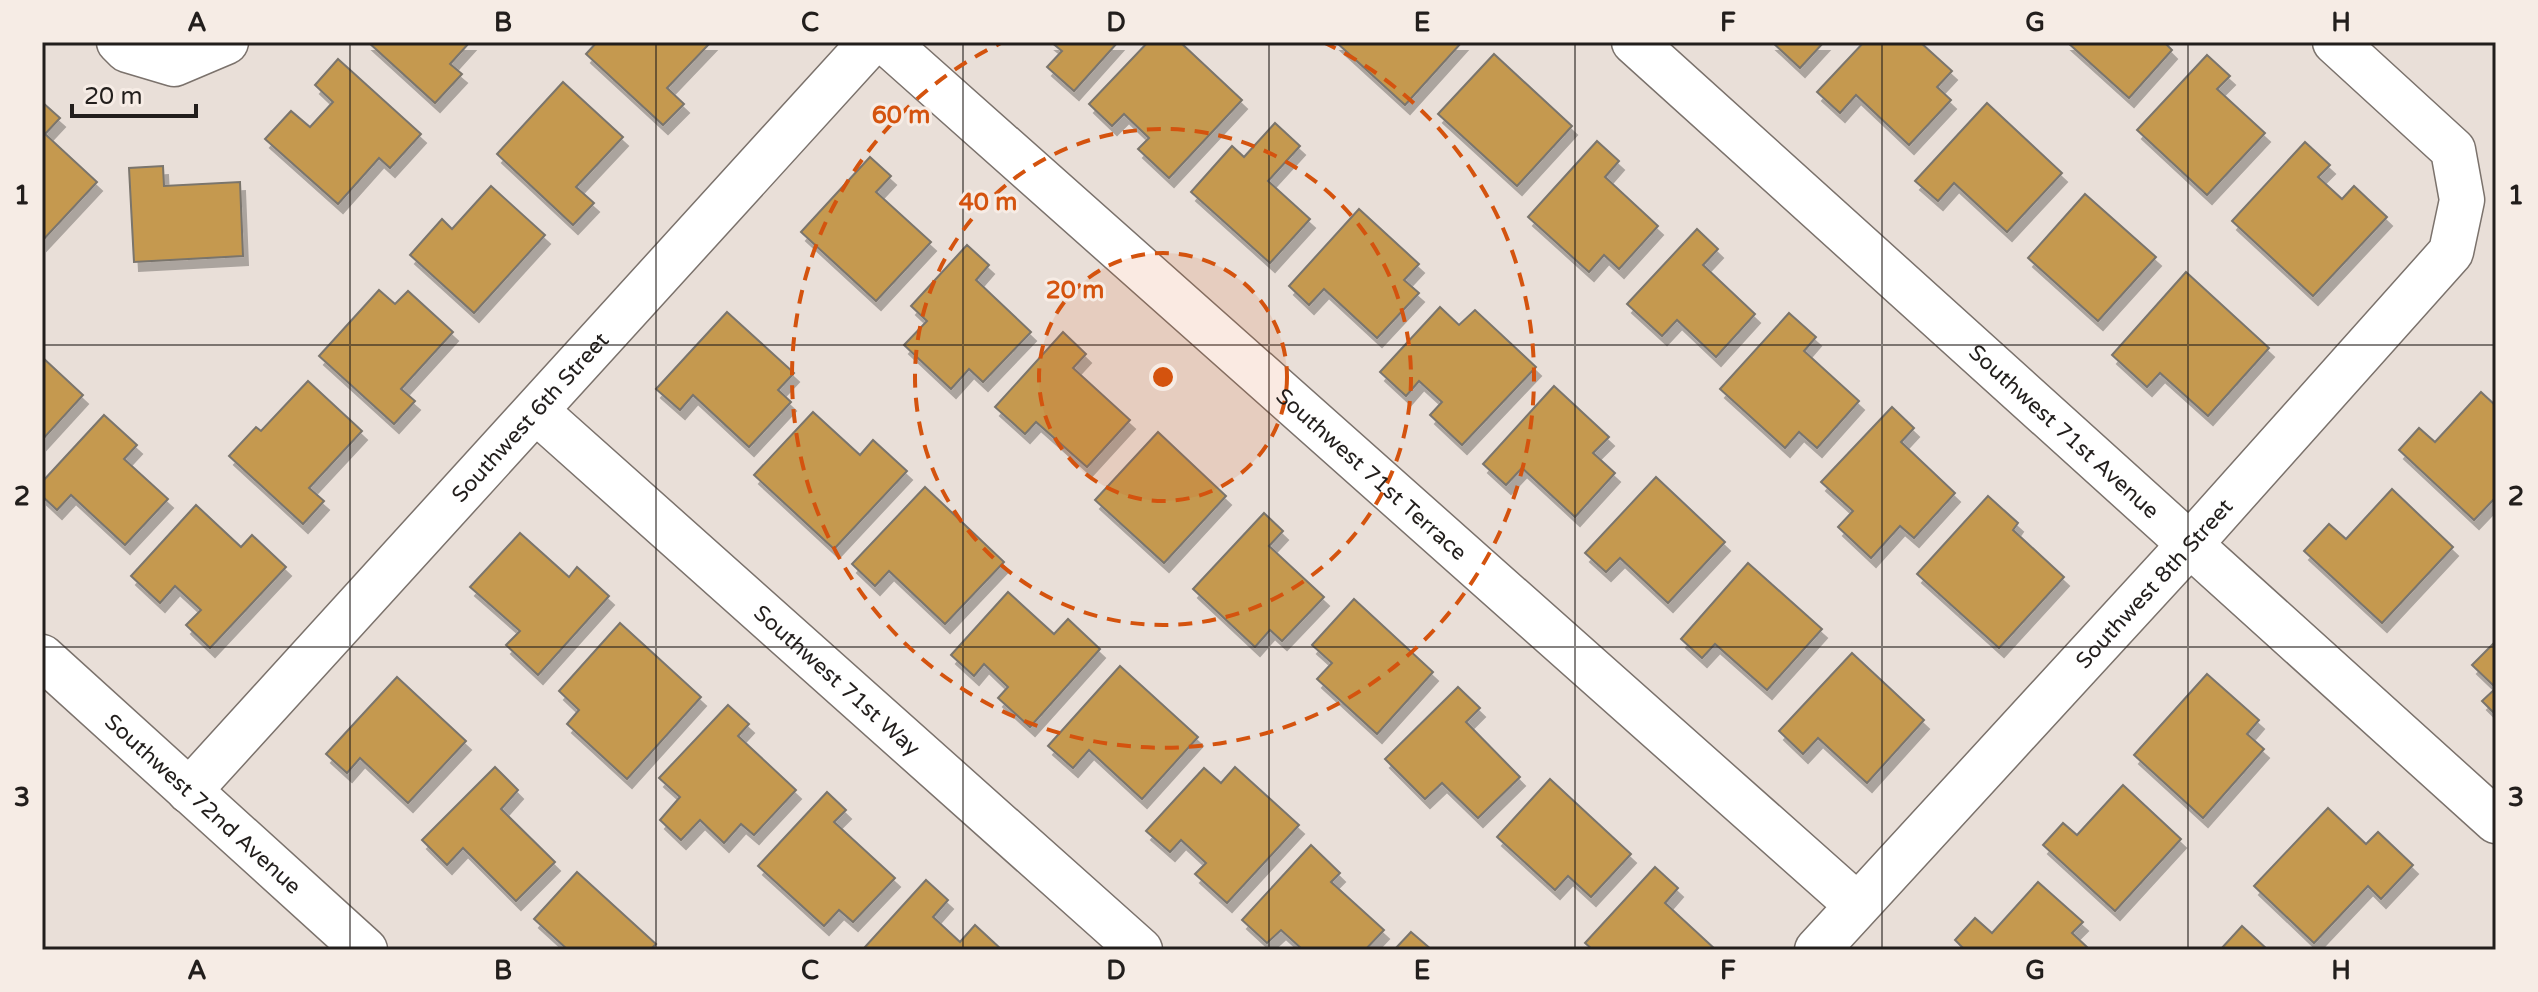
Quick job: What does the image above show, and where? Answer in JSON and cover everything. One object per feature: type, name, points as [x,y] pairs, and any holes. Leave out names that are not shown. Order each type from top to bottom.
[{"type":"street","points":[[119,42],[127,50],[174,64],[226,42]]},
{"type":"street","name":"Southwest 6th Street","points":[[189,791],[871,42]]},
{"type":"street","name":"Southwest 71st Terrace","points":[[886,42],[1857,905]]},
{"type":"street","name":"Southwest 71st Avenue","points":[[1634,42],[2496,821]]},
{"type":"street","name":"Southwest 8th Street","points":[[1817,950],[2191,543],[2451,252],[2462,200],[2453,150],[2335,42]]},
{"type":"street","name":"Southwest 71st Way","points":[[536,411],[1140,950]]},
{"type":"street","name":"Southwest 72nd Avenue","points":[[42,657],[365,950]]},
{"type":"building","points":[[368,42],[470,42],[450,64],[462,74],[435,103]]},
{"type":"building","points":[[597,42],[711,42],[667,88],[684,104],[663,125],[586,54]]},
{"type":"building","points":[[1051,42],[1118,42],[1074,91],[1047,67],[1062,51]]},
{"type":"building","points":[[1148,42],[1180,42],[1242,100],[1169,178],[1138,149],[1149,138],[1124,114],[1112,126],[1089,104]]},
{"type":"building","points":[[1336,42],[1462,42],[1405,105]]},
{"type":"building","points":[[1772,42],[1824,42],[1800,68]]},
{"type":"building","points":[[1864,42],[1920,42],[1952,71],[1937,87],[1951,100],[1909,145],[1856,95],[1840,113],[1817,92]]},
{"type":"building","points":[[2067,42],[2164,42],[2172,50],[2129,98]]},
{"type":"building","points":[[1494,54],[1572,126],[1517,186],[1438,114]]},
{"type":"building","points":[[2207,55],[2230,76],[2217,89],[2265,133],[2207,195],[2137,130]]},
{"type":"building","points":[[338,59],[421,134],[390,168],[379,158],[338,204],[265,139],[291,111],[310,127],[333,102],[315,85]]},
{"type":"building","points":[[563,82],[623,137],[576,187],[594,203],[573,225],[497,154]]},
{"type":"building","points":[[42,102],[60,118],[45,134],[97,182],[42,241]]},
{"type":"building","points":[[1987,103],[2062,173],[2007,232],[1954,183],[1938,201],[1915,181]]},
{"type":"building","points":[[1275,123],[1300,146],[1268,181],[1310,219],[1270,263],[1191,192],[1232,146],[1244,157]]},
{"type":"building","points":[[1597,141],[1619,161],[1605,177],[1658,226],[1619,269],[1604,255],[1589,272],[1528,217]]},
{"type":"building","points":[[2305,142],[2330,165],[2318,177],[2342,199],[2354,186],[2387,217],[2313,296],[2232,221]]},
{"type":"building","points":[[870,157],[891,176],[876,192],[931,242],[876,301],[801,232]]},
{"type":"building","points":[[163,166],[164,186],[240,182],[243,256],[134,262],[129,168]]},
{"type":"building","points":[[491,186],[545,235],[474,313],[410,255],[442,219],[452,229]]},
{"type":"building","points":[[2085,194],[2156,257],[2098,321],[2028,258]]},
{"type":"building","points":[[1359,209],[1419,264],[1404,280],[1419,293],[1377,338],[1324,289],[1309,305],[1289,286]]},
{"type":"building","points":[[1697,229],[1718,249],[1703,265],[1755,314],[1716,357],[1677,320],[1662,336],[1627,304]]},
{"type":"building","points":[[967,245],[989,265],[976,280],[1031,332],[983,382],[969,369],[951,389],[904,345],[927,321],[911,306]]},
{"type":"building","points":[[2186,272],[2269,348],[2208,416],[2160,373],[2147,387],[2112,355]]},
{"type":"building","points":[[379,290],[395,304],[408,291],[453,332],[401,389],[415,401],[394,424],[319,356]]},
{"type":"building","points":[[1440,307],[1459,325],[1475,310],[1536,367],[1462,445],[1430,415],[1442,402],[1419,381],[1406,396],[1380,372]]},
{"type":"building","points":[[727,312],[794,373],[778,390],[791,402],[749,447],[693,395],[680,410],[656,389]]},
{"type":"building","points":[[1789,313],[1816,337],[1804,351],[1859,401],[1817,448],[1799,432],[1785,448],[1720,389]]},
{"type":"building","points":[[1063,332],[1086,354],[1073,368],[1130,420],[1087,467],[1036,422],[1025,434],[995,407]]},
{"type":"building","points":[[42,357],[83,395],[42,440]]},
{"type":"building","points":[[308,381],[362,431],[309,488],[324,501],[303,524],[229,456],[256,427],[261,431]]},
{"type":"building","points":[[1554,386],[1609,437],[1593,453],[1615,473],[1575,517],[1522,468],[1506,485],[1483,464]]},
{"type":"building","points":[[2481,392],[2496,406],[2496,497],[2474,520],[2399,450],[2419,428],[2435,442]]},
{"type":"building","points":[[1892,407],[1914,428],[1901,442],[1955,493],[1914,538],[1900,526],[1871,558],[1838,527],[1853,511],[1821,482]]},
{"type":"building","points":[[813,412],[860,455],[873,440],[907,471],[834,549],[754,475]]},
{"type":"building","points":[[104,415],[137,445],[124,459],[168,499],[125,545],[71,495],[57,510],[42,496],[42,482]]},
{"type":"building","points":[[1158,432],[1226,496],[1164,563],[1095,500]]},
{"type":"building","points":[[1656,477],[1725,542],[1668,603],[1620,558],[1606,572],[1585,553]]},
{"type":"building","points":[[925,487],[1004,562],[945,624],[889,571],[875,586],[852,564]]},
{"type":"building","points":[[2392,489],[2453,547],[2382,623],[2304,551],[2329,524],[2346,539]]},
{"type":"building","points":[[1988,496],[2018,523],[2013,530],[2064,577],[1999,648],[1917,574]]},
{"type":"building","points":[[196,505],[241,547],[252,535],[286,567],[210,648],[186,625],[201,610],[175,586],[160,603],[131,576]]},
{"type":"building","points":[[1264,513],[1283,531],[1269,546],[1324,597],[1282,641],[1270,630],[1255,647],[1193,589]]},
{"type":"building","points":[[520,533],[569,577],[577,567],[609,596],[538,675],[506,645],[520,631],[470,587]]},
{"type":"building","points":[[1748,563],[1822,629],[1767,690],[1715,644],[1702,658],[1681,639]]},
{"type":"building","points":[[1008,592],[1054,634],[1068,619],[1100,649],[1030,727],[998,698],[1008,687],[984,664],[974,676],[951,655]]},
{"type":"building","points":[[1354,599],[1433,672],[1377,734],[1317,679],[1332,663],[1312,645]]},
{"type":"building","points":[[620,623],[701,697],[627,779],[567,724],[579,710],[559,691]]},
{"type":"building","points":[[2496,641],[2496,688],[2472,665]]},
{"type":"building","points":[[1852,653],[1924,720],[1867,783],[1818,738],[1803,754],[1779,731]]},
{"type":"building","points":[[1120,666],[1198,737],[1142,799],[1089,750],[1073,768],[1048,746]]},
{"type":"building","points":[[2207,674],[2259,720],[2247,734],[2264,749],[2203,818],[2134,755]]},
{"type":"building","points":[[397,677],[466,741],[408,803],[360,758],[347,773],[326,754]]},
{"type":"building","points":[[1458,687],[1480,708],[1466,722],[1520,777],[1478,818],[1442,783],[1425,799],[1385,759]]},
{"type":"building","points":[[2496,688],[2496,715],[2482,701]]},
{"type":"building","points":[[728,705],[749,724],[738,736],[796,790],[754,835],[741,824],[724,843],[700,820],[681,840],[660,820],[680,797],[659,778]]},
{"type":"building","points":[[495,767],[518,790],[501,809],[555,862],[516,901],[463,848],[447,865],[422,840]]},
{"type":"building","points":[[1235,767],[1299,825],[1227,903],[1195,874],[1206,863],[1181,840],[1170,852],[1146,831],[1204,768],[1221,783]]},
{"type":"building","points":[[1550,779],[1631,854],[1591,897],[1568,876],[1555,890],[1497,837]]},
{"type":"building","points":[[2123,785],[2181,839],[2115,911],[2043,845],[2063,823],[2077,835]]},
{"type":"building","points":[[827,792],[846,810],[834,822],[895,878],[853,922],[839,910],[824,926],[758,866]]},
{"type":"building","points":[[2328,808],[2366,844],[2378,832],[2413,865],[2381,899],[2368,886],[2314,943],[2254,886]]},
{"type":"building","points":[[1311,845],[1340,873],[1331,882],[1384,930],[1365,950],[1303,950],[1281,930],[1267,943],[1242,920]]},
{"type":"building","points":[[1655,867],[1678,888],[1665,903],[1716,950],[1593,950],[1585,943]]},
{"type":"building","points":[[577,872],[656,944],[650,950],[568,950],[534,919]]},
{"type":"building","points":[[926,880],[948,900],[933,917],[960,942],[975,925],[1002,950],[864,948]]},
{"type":"building","points":[[2038,882],[2083,922],[2072,933],[2087,950],[1965,950],[1955,940],[1975,918],[1992,933]]},
{"type":"building","points":[[2242,926],[2268,950],[2220,950]]},
{"type":"building","points":[[1411,932],[1432,950],[1394,950]]}]
